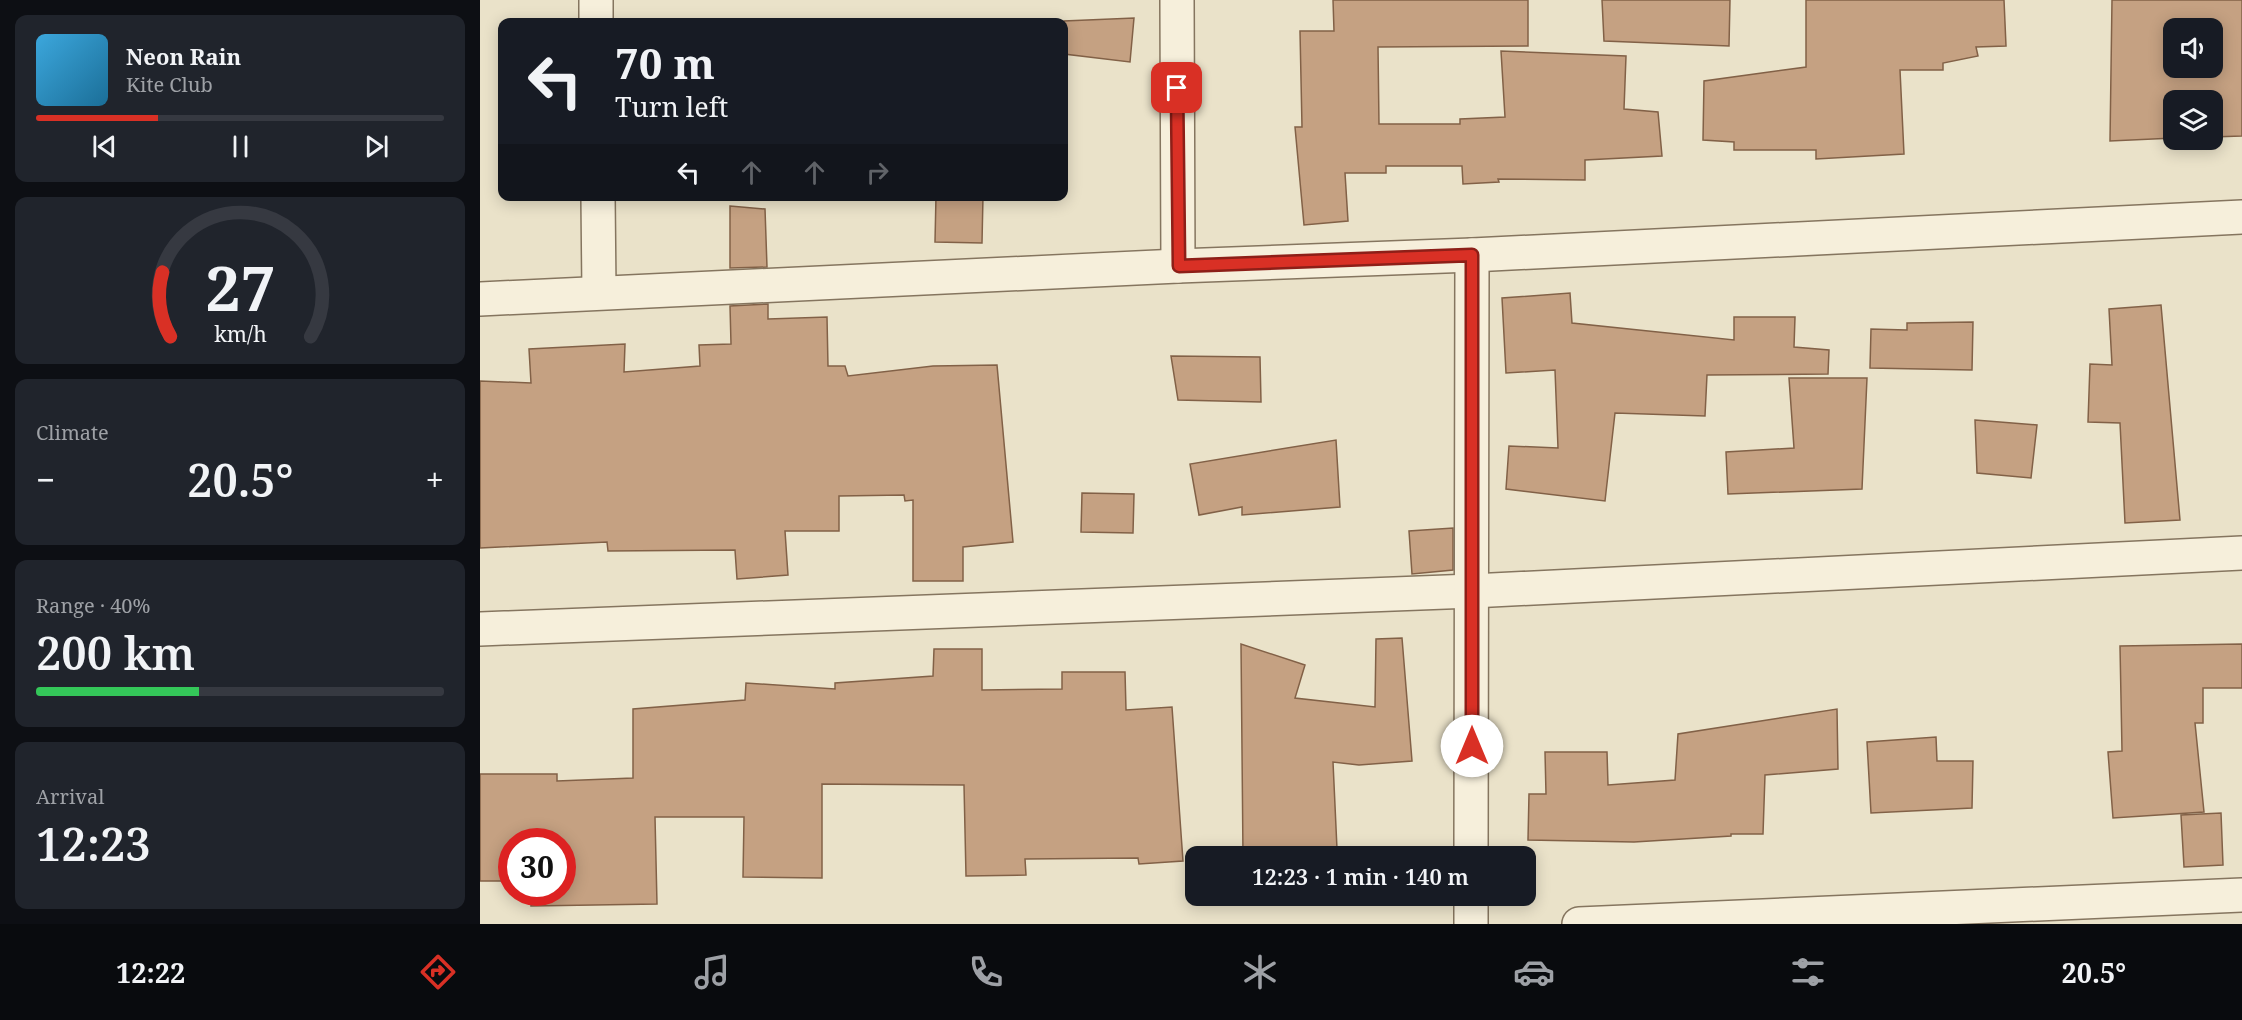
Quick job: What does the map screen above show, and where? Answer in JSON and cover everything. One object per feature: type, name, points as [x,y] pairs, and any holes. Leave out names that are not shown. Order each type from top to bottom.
[{"type":"street","points":[[596,0],[596,18]]},
{"type":"street","points":[[1177,0],[1179,266]]},
{"type":"street","points":[[598,201],[599,292]]},
{"type":"street","points":[[480,299],[2242,218]]},
{"type":"street","points":[[1471,846],[1472,255]]},
{"type":"street","points":[[480,629],[1472,591],[2242,553]]},
{"type":"street","points":[[1579,924],[2242,895]]},
{"type":"street","points":[[1470,924],[1471,906]]},
{"type":"building","points":[[1333,0],[1528,0],[1528,46],[1378,47],[1379,124],[1460,124],[1460,119],[1505,117],[1501,51],[1626,56],[1624,109],[1658,112],[1662,156],[1585,160],[1585,180],[1498,179],[1499,182],[1463,184],[1462,166],[1386,166],[1386,173],[1345,173],[1348,221],[1304,225],[1295,127],[1302,127],[1300,31],[1334,31]]},
{"type":"building","points":[[1602,0],[1730,0],[1729,46],[1604,41]]},
{"type":"building","points":[[1806,0],[2004,0],[2006,46],[1976,47],[1978,56],[1943,63],[1943,70],[1900,70],[1904,154],[1816,159],[1816,150],[1734,150],[1734,142],[1703,140],[1704,81],[1806,67]]},
{"type":"building","points":[[2112,0],[2242,0],[2242,136],[2223,137],[2223,90],[2163,90],[2163,139],[2110,141]]},
{"type":"building","points":[[1134,18],[1130,62],[1068,54],[1068,21]]},
{"type":"building","points":[[936,201],[983,201],[982,243],[935,242]]},
{"type":"building","points":[[730,206],[765,209],[767,267],[730,268]]},
{"type":"building","points":[[1570,293],[1572,323],[1734,340],[1734,317],[1795,317],[1794,347],[1829,350],[1828,374],[1707,375],[1705,416],[1615,413],[1605,501],[1506,489],[1509,446],[1558,448],[1555,370],[1506,373],[1502,298]]},
{"type":"building","points":[[768,304],[768,319],[827,317],[828,366],[845,366],[848,376],[933,366],[997,365],[1013,542],[963,547],[963,581],[913,581],[913,500],[905,501],[904,495],[839,496],[839,531],[785,531],[788,575],[737,579],[735,550],[608,551],[607,542],[480,548],[480,381],[531,383],[529,349],[625,344],[624,372],[700,366],[699,345],[731,344],[730,306]]},
{"type":"building","points":[[2161,305],[2180,520],[2125,523],[2120,423],[2088,422],[2090,364],[2112,365],[2109,309]]},
{"type":"building","points":[[1973,322],[1972,370],[1870,368],[1871,329],[1907,330],[1907,323]]},
{"type":"building","points":[[1171,356],[1260,357],[1261,402],[1178,400]]},
{"type":"building","points":[[1789,378],[1867,378],[1862,489],[1728,494],[1726,452],[1794,448]]},
{"type":"building","points":[[1975,420],[2037,425],[2031,478],[1977,473]]},
{"type":"building","points":[[1336,440],[1340,507],[1242,515],[1242,507],[1199,515],[1190,464]]},
{"type":"building","points":[[1082,493],[1134,494],[1133,533],[1081,532]]},
{"type":"building","points":[[1453,528],[1453,570],[1412,574],[1409,531]]},
{"type":"building","points":[[1402,638],[1412,761],[1359,765],[1333,762],[1337,846],[1243,846],[1241,644],[1305,665],[1295,698],[1375,707],[1376,639]]},
{"type":"building","points":[[2242,644],[2242,688],[2203,688],[2203,723],[2195,723],[2204,812],[2113,818],[2108,752],[2122,751],[2120,646]]},
{"type":"building","points":[[934,649],[982,649],[982,690],[1062,689],[1062,672],[1125,672],[1126,710],[1172,707],[1183,861],[1139,864],[1138,858],[1025,859],[1026,875],[966,876],[964,785],[822,784],[822,878],[743,877],[744,817],[655,817],[657,904],[576,905],[576,828],[498,828],[498,881],[480,881],[480,774],[557,774],[557,781],[633,778],[633,709],[745,700],[746,683],[835,689],[835,683],[933,676]]},
{"type":"building","points":[[1837,709],[1838,769],[1765,775],[1763,834],[1731,834],[1731,836],[1634,842],[1528,840],[1529,794],[1546,794],[1545,752],[1607,752],[1608,785],[1675,780],[1678,734]]},
{"type":"building","points":[[1936,737],[1937,761],[1973,761],[1972,808],[1871,813],[1867,742]]},
{"type":"building","points":[[2221,813],[2223,865],[2184,867],[2181,815]]},
{"type":"route","points":[[1177,88],[1179,266],[1472,255],[1472,746]]}]
